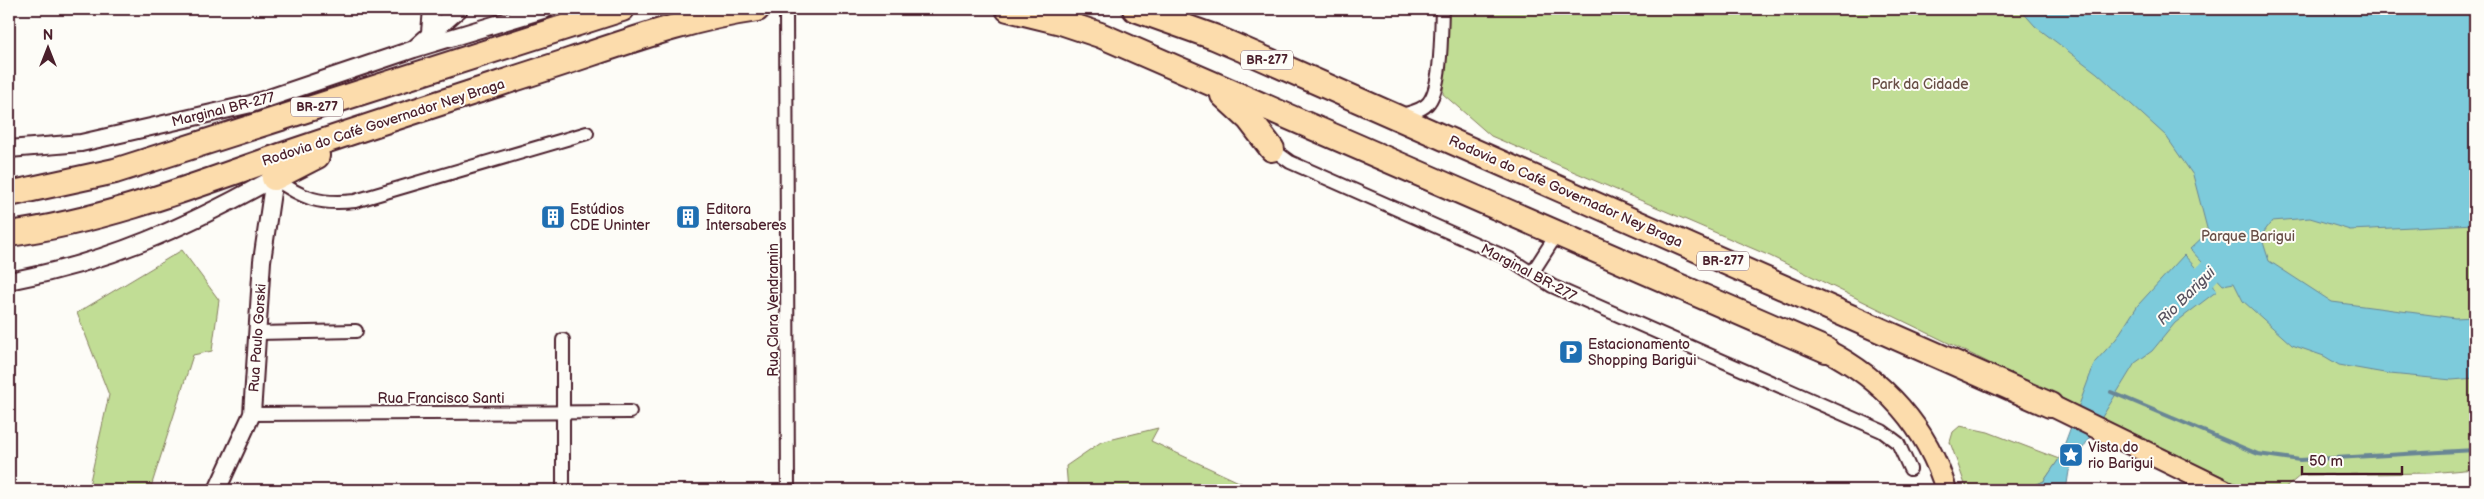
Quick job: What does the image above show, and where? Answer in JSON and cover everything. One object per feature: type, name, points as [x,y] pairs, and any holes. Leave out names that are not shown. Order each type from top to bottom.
[{"type":"highway","name":"BR-277","points":[[9,194],[115,171],[622,9]]},
{"type":"highway","name":"Rodovia do Café Governador Ney Braga","points":[[9,234],[56,225],[154,199],[382,121],[672,28],[757,9]]},
{"type":"highway","points":[[1008,9],[1061,22],[1100,35],[1826,350]]},
{"type":"highway","name":"Rodovia do Café Governador Ney Braga","points":[[1135,9],[1214,37],[1397,116],[2050,405]]},
{"type":"highway","points":[[1152,9],[1214,37]]},
{"type":"highway","points":[[1209,83],[1249,119],[1272,149]]},
{"type":"highway","points":[[274,178],[382,121]]},
{"type":"main road","points":[[1826,350],[1857,367],[1877,382],[1898,404],[1926,444],[1946,490]]},
{"type":"main road","points":[[2050,405],[2224,490]]},
{"type":"street","points":[[430,32],[432,9]]},
{"type":"street","points":[[414,48],[430,32],[459,9]]},
{"type":"street","name":"Marginal BR-277","points":[[9,149],[81,143],[251,104],[414,48],[542,9]]},
{"type":"street","name":"Rua Clara Vendramin","points":[[786,9],[788,490]]},
{"type":"street","points":[[1397,116],[1424,107],[1430,101],[1434,90],[1440,54],[1442,9]]},
{"type":"street","points":[[9,281],[85,263],[137,246],[189,224],[274,178],[293,192],[306,198],[338,203],[355,201],[587,133]]},
{"type":"street","name":"Marginal BR-277","points":[[1272,149],[1290,162],[1510,259],[1552,286],[1891,436],[1898,443],[1910,469]]},
{"type":"street","name":"Rua Paulo Gorski","points":[[217,490],[252,414],[262,261],[274,178]]},
{"type":"street","points":[[1532,273],[1557,234]]},
{"type":"street","points":[[258,333],[356,331]]},
{"type":"street","points":[[563,340],[563,490]]},
{"type":"street","name":"Rua Francisco Santi","points":[[252,414],[630,412]]},
{"type":"green space","name":"Parque Barigui","points":[[1447,9],[2475,9],[2475,469],[2430,473],[2301,475],[2283,490],[2250,490],[1770,256],[1491,136],[1443,94]]},
{"type":"green space","points":[[182,250],[219,300],[212,351],[193,355],[150,490],[88,490],[109,395],[77,313]]},
{"type":"green space","points":[[1960,426],[1988,432],[2059,459],[2044,481],[2024,490],[1967,490],[1950,442],[1953,432]]},
{"type":"green space","points":[[1158,428],[1151,441],[1256,490],[1068,490],[1066,466],[1101,442]]},
{"type":"water","points":[[2020,9],[2475,9],[2475,224],[2350,230],[2310,218],[2272,221],[2261,236],[2269,261],[2332,302],[2455,318],[2475,317],[2475,378],[2452,380],[2390,374],[2339,365],[2324,356],[2292,345],[2243,301],[2234,283],[2223,285],[2190,249],[2208,232],[2193,175],[2166,136],[2097,73],[2035,26]]},
{"type":"water","points":[[2184,255],[2217,291],[2175,323],[2152,351],[2135,363],[2069,471],[2067,484],[2063,490],[2024,490],[2044,481],[2059,459],[2095,362],[2116,339],[2138,305]]},
{"type":"waterway","name":"Rio Barigui","points":[[2182,300],[2210,271],[2226,259],[2235,265]]},
{"type":"waterway","points":[[2111,392],[2258,454],[2300,460],[2475,450]]},
{"type":"place","name":"Estúdios CDE Uninter","points":[[553,217]]},
{"type":"place","name":"Editora Intersaberes","points":[[688,217]]},
{"type":"place","name":"Estacionamento Shopping Barigui","points":[[1571,352]]},
{"type":"place","name":"Vista do rio Barigui","points":[[2071,455]]},
{"type":"park label","name":"Park da Cidade","points":[[1920,84]]}]
